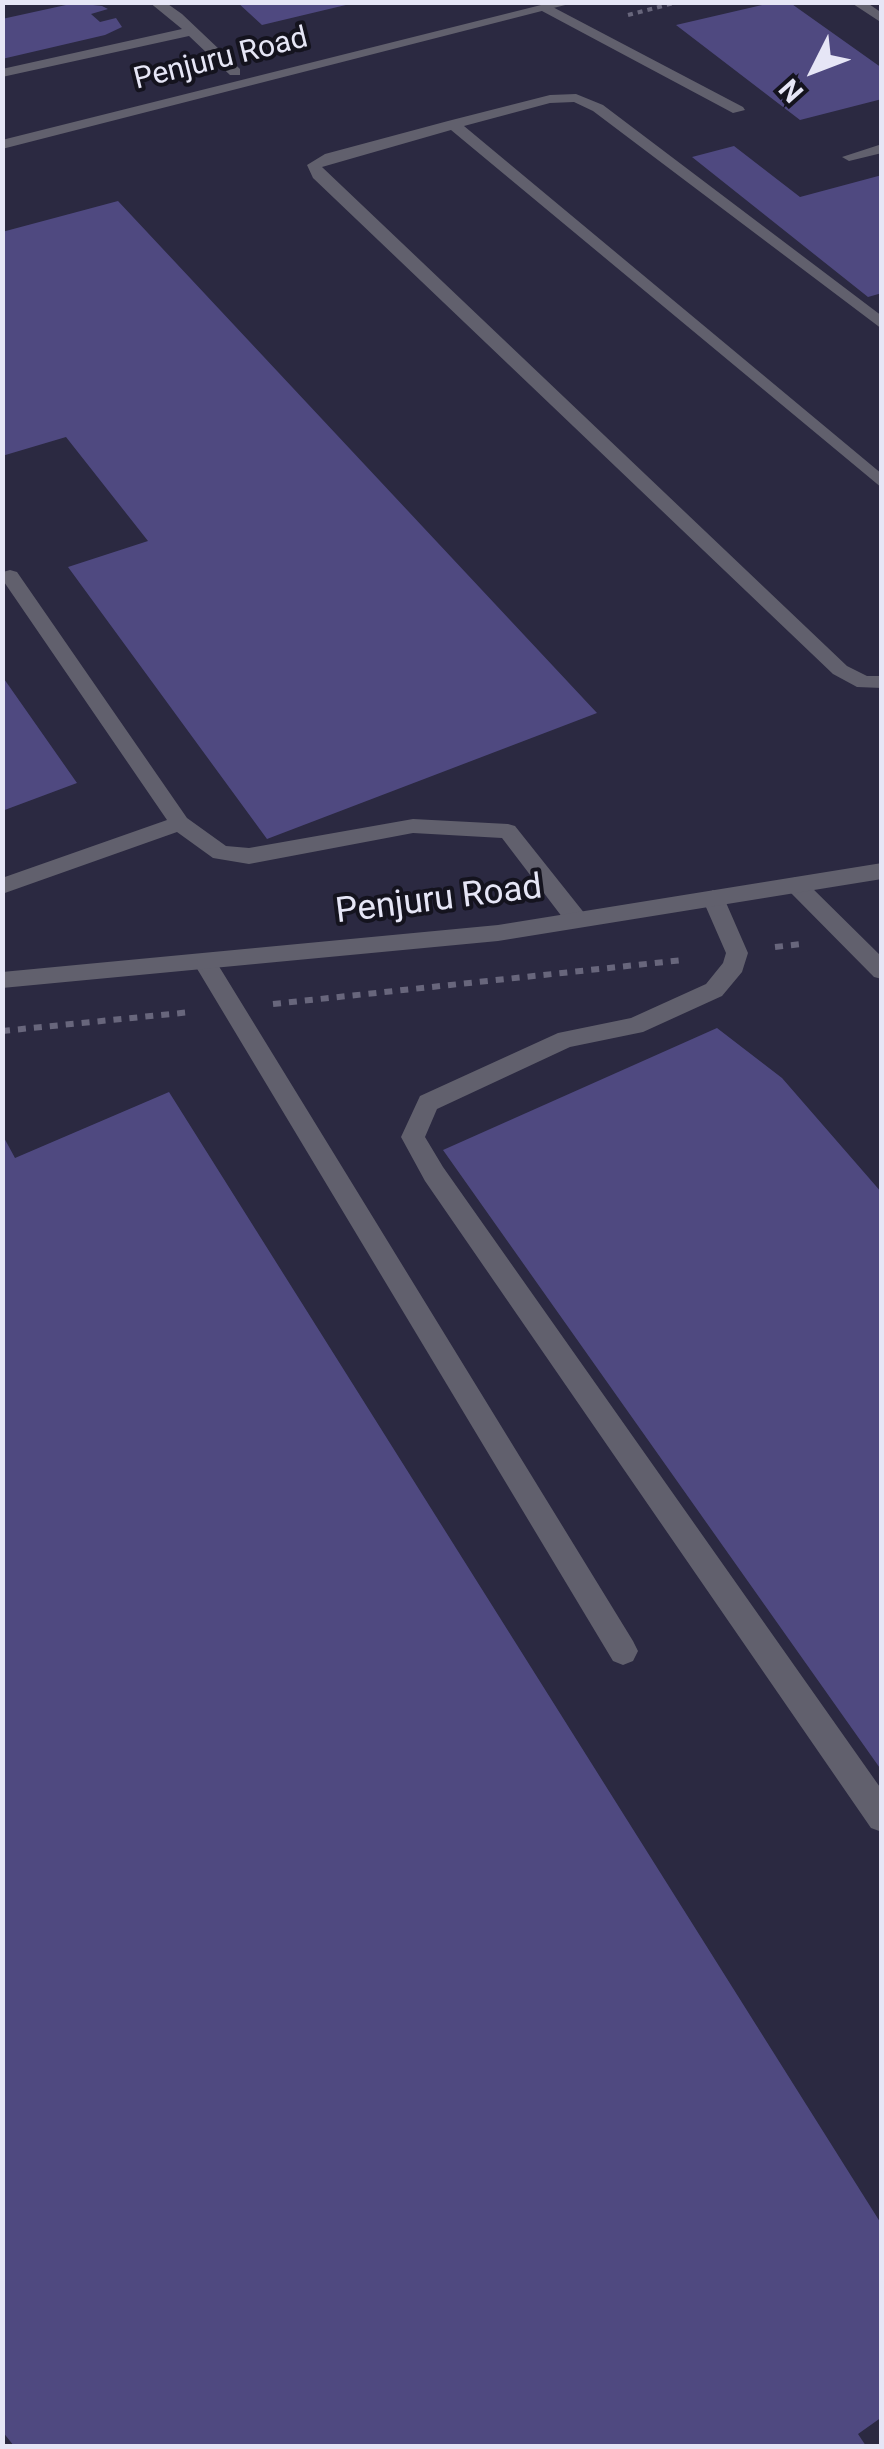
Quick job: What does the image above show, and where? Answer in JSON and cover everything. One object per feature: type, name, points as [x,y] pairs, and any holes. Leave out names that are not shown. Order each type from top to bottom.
[{"type":"street","points":[[156,2],[176,10],[235,72]]},
{"type":"street","name":"Penjuru Road","points":[[2,128],[511,2]]},
{"type":"street","name":"Penjuru Road","points":[[2,146],[570,2]]},
{"type":"street","points":[[856,2],[882,19]]},
{"type":"street","points":[[547,8],[738,110]]},
{"type":"street","points":[[2,73],[191,30]]},
{"type":"street","points":[[882,324],[598,108],[576,98],[550,99],[330,157],[314,165],[318,175],[840,670],[864,682],[882,682]]},
{"type":"street","points":[[454,124],[882,484]]},
{"type":"street","points":[[849,156],[882,148]]},
{"type":"street","points":[[10,576],[180,823],[221,853],[249,856],[413,826],[508,831],[577,920]]},
{"type":"street","points":[[2,886],[180,823]]},
{"type":"street","name":"Penjuru Road","points":[[2,980],[498,933],[882,871]]},
{"type":"street","points":[[796,884],[882,971]]},
{"type":"street","points":[[714,898],[736,952],[734,966],[714,990],[635,1026],[566,1039],[428,1103],[414,1136],[445,1190],[882,1816]]},
{"type":"street","points":[[204,961],[624,1651]]},
{"type":"path","points":[[2,1031],[848,937]]},
{"type":"building","points":[[237,2],[350,2],[350,4],[262,25]]},
{"type":"building","points":[[789,2],[882,68],[882,99],[800,120],[676,25]]},
{"type":"building","points":[[75,3],[108,9],[91,14],[100,22],[116,18],[122,27],[105,35],[2,59],[2,19]]},
{"type":"building","points":[[734,146],[800,197],[882,175],[882,293],[868,297],[692,157]]},
{"type":"building","points":[[118,201],[597,713],[267,839],[68,567],[148,541],[66,437],[2,456],[2,232]]},
{"type":"building","points":[[2,676],[77,783],[2,811]]},
{"type":"building","points":[[717,1028],[782,1078],[882,1193],[882,1771],[443,1150]]},
{"type":"building","points":[[169,1092],[882,2225],[882,2417],[858,2434],[866,2446],[14,2446],[2,2431],[2,1134],[15,1158]]}]
